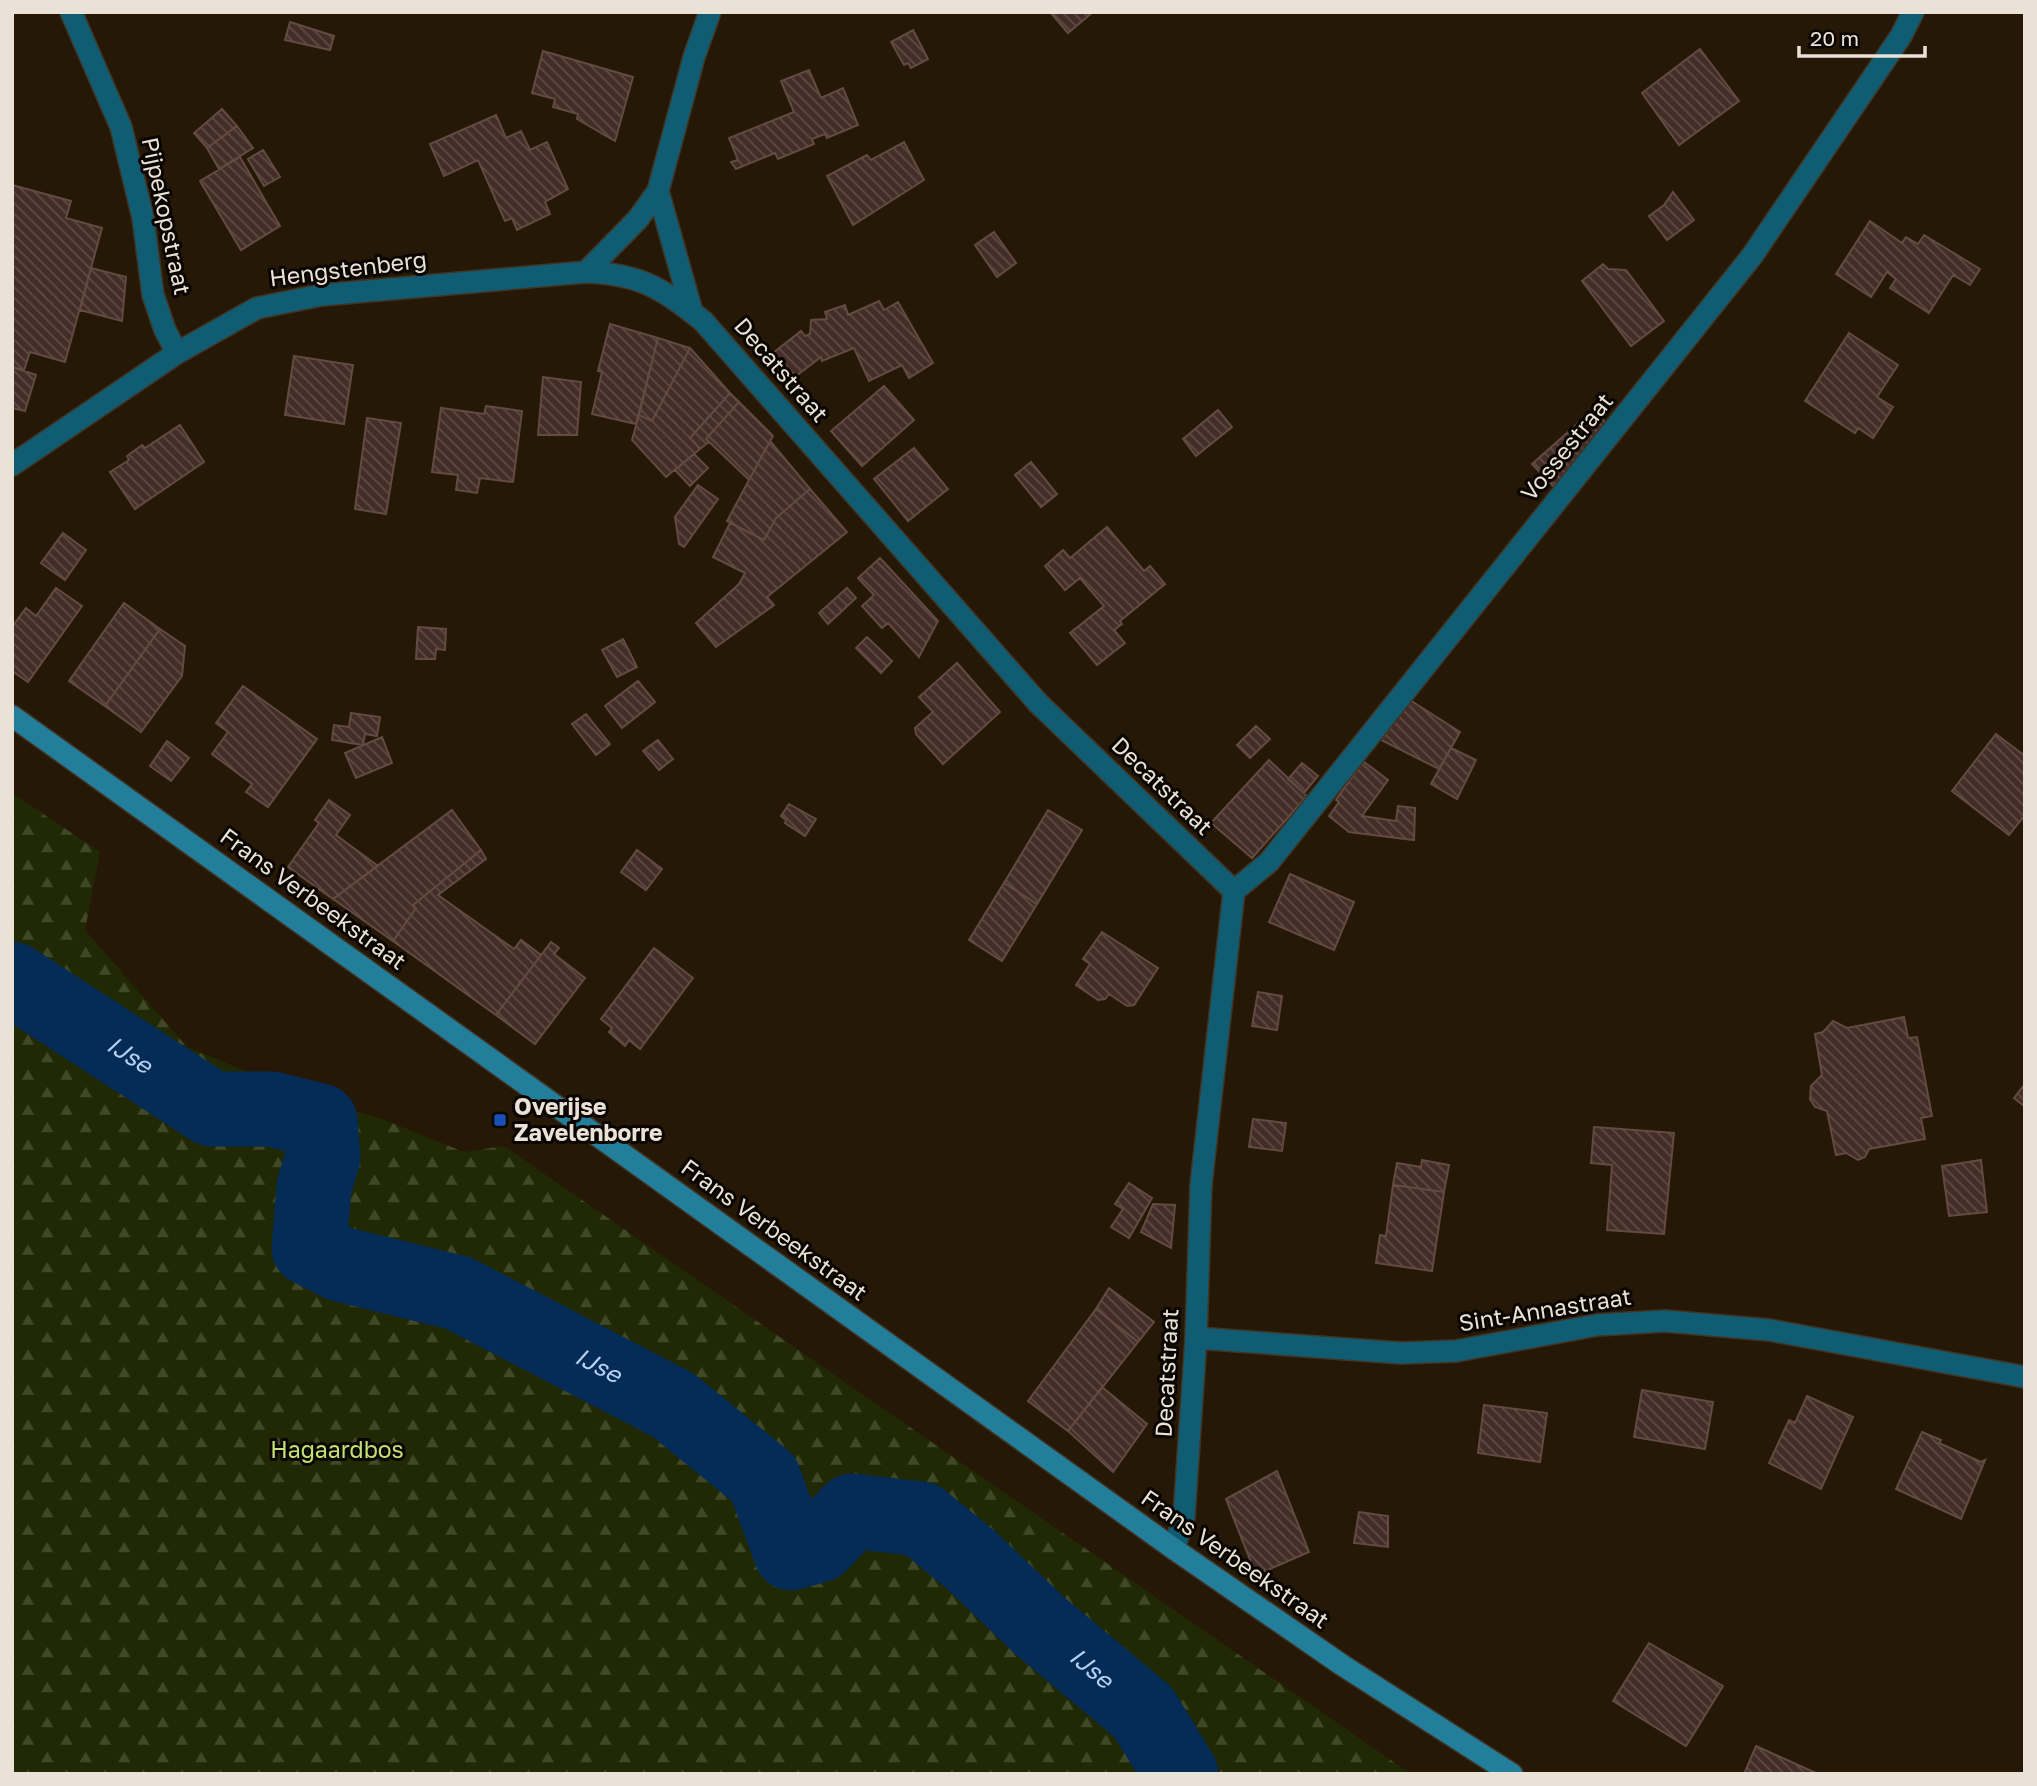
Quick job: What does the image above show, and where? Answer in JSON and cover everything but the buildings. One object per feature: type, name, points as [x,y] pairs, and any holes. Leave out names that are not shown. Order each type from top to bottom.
[{"type":"main road","name":"Frans Verbeekstraat","points":[[12,716],[1174,1549],[1342,1665],[1512,1774]]},
{"type":"street","name":"Pijpekopstraat","points":[[71,12],[121,127],[143,218],[153,295],[177,353]]},
{"type":"street","points":[[586,272],[638,219],[658,191],[694,57],[710,12]]},
{"type":"street","name":"Vossestraat","points":[[1234,891],[1269,862],[1752,256],[1901,36],[1913,12]]},
{"type":"street","points":[[658,191],[692,312]]},
{"type":"street","name":"Hengstenberg","points":[[12,465],[177,353],[257,308],[322,295],[586,272]]},
{"type":"street","name":"Decatstraat","points":[[586,272],[622,273],[666,292],[703,321],[1038,703],[1234,891],[1201,1185],[1196,1338],[1184,1517],[1174,1549]]},
{"type":"street","name":"Sint-Annastraat","points":[[1196,1338],[1401,1353],[1456,1351],[1597,1325],[1665,1321],[1769,1330],[2025,1377]]},
{"type":"green space","name":"Hagaardbos","points":[[12,793],[100,852],[85,930],[187,1047],[309,1097],[382,1119],[464,1152],[504,1146],[1411,1774],[12,1774]]},
{"type":"waterway","name":"IJse","points":[[12,979],[212,1109],[271,1109],[320,1121],[323,1157],[314,1187],[309,1248],[340,1264],[458,1293],[673,1405],[764,1479],[791,1553],[819,1545],[852,1511],[921,1519],[971,1560],[1039,1625],[1143,1712],[1181,1774]]},
{"type":"place","name":"Overijse Zavelenborre","points":[[500,1120]]}]
